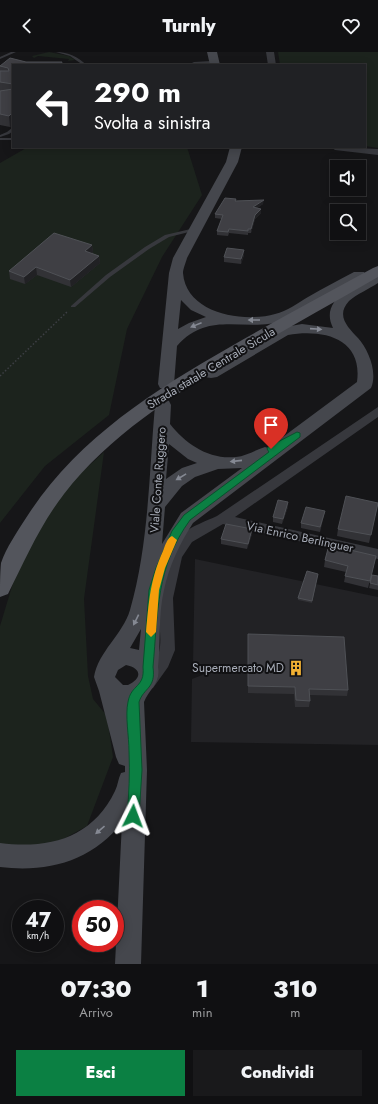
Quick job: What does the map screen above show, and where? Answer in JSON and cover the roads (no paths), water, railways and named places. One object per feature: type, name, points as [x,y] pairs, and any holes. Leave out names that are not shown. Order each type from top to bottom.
[{"type":"main road","points":[[212,52],[215,64]]},
{"type":"main road","points":[[217,52],[221,64]]},
{"type":"main road","points":[[166,384],[176,273],[180,258],[221,184],[234,150]]},
{"type":"main road","points":[[170,345],[177,336],[200,323],[229,319],[260,320],[278,318],[378,266]]},
{"type":"main road","name":"Strada statale Centrale Sicula","points":[[0,588],[11,562],[41,513],[67,476],[99,444],[140,411],[186,380],[378,271]]},
{"type":"main road","points":[[176,273],[182,290],[188,300],[204,311],[229,319]]},
{"type":"main road","points":[[154,590],[168,550],[176,533],[187,518],[366,384],[372,370],[372,361],[360,344],[338,321],[337,309],[339,304],[349,294],[378,277]]},
{"type":"main road","points":[[99,444],[180,391],[284,331],[296,329],[322,329],[333,332],[360,344]]},
{"type":"main road","name":"Viale Conte Ruggero","points":[[152,556],[157,505],[163,405]]},
{"type":"main road","points":[[161,424],[170,438],[191,455],[216,463]]},
{"type":"main road","points":[[157,505],[167,489],[181,476],[216,463],[237,462],[258,457],[297,435]]},
{"type":"main road","points":[[128,964],[136,764],[133,702],[143,669],[154,590],[152,556]]},
{"type":"main road","points":[[134,802],[123,737],[108,677],[139,614],[152,556]]},
{"type":"main road","points":[[108,677],[118,658],[143,669]]},
{"type":"main road","points":[[108,677],[122,694],[143,669]]},
{"type":"main road","points":[[0,855],[32,859],[54,855],[72,849],[90,839],[106,825],[123,799],[129,784],[130,772]]},
{"type":"street","points":[[192,64],[203,58],[206,52]]},
{"type":"street","points":[[216,64],[217,52]]},
{"type":"street","points":[[270,52],[272,64]]},
{"type":"street","points":[[192,64],[208,64]]},
{"type":"street","points":[[344,148],[378,152]]},
{"type":"street","points":[[167,640],[143,669],[155,674],[167,654],[167,640],[166,614],[169,584],[177,550],[182,543],[191,535],[222,519],[378,411]]},
{"type":"street","name":"Via Enrico Berlinguer","points":[[222,519],[378,554]]},
{"type":"lane","points":[[0,58],[14,52]]},
{"type":"lane","points":[[58,52],[71,55],[84,64]]},
{"type":"lane","points":[[0,136],[12,130]]},
{"type":"lane","points":[[0,139],[12,139]]},
{"type":"lane","points":[[73,306],[108,276],[147,248],[167,236],[195,229]]},
{"type":"place","name":"Supermercato MD","points":[[296,668]]}]
